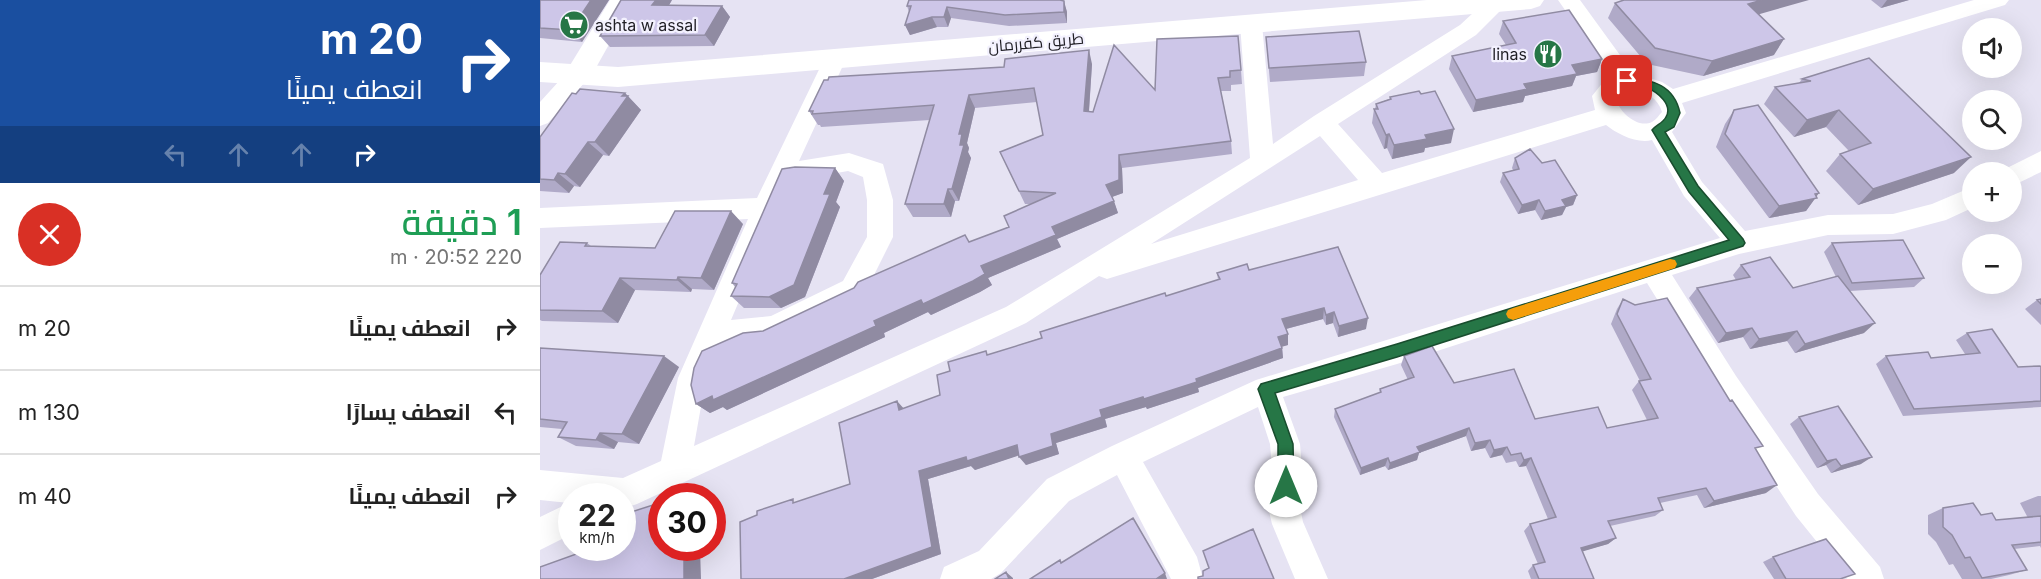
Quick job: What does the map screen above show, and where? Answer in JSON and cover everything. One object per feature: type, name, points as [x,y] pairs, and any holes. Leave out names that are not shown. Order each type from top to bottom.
[{"type":"main road","points":[[578,75],[616,9],[625,0]]},
{"type":"main road","name":"طريق كفررمان","points":[[540,72],[618,77],[1531,0]]},
{"type":"street","points":[[1569,0],[1627,81]]},
{"type":"street","points":[[1669,99],[1998,0]]},
{"type":"street","points":[[636,488],[1016,315],[1263,162],[1468,30],[1496,4]]},
{"type":"street","points":[[1251,24],[1263,162]]},
{"type":"street","points":[[674,471],[692,378],[765,208],[835,59]]},
{"type":"street","points":[[540,117],[578,75]]},
{"type":"street","points":[[1627,81],[1649,84],[1663,92],[1669,99],[1674,113],[1670,123],[1658,130],[1643,132],[1627,128],[1609,115],[1604,109],[1603,98],[1608,88],[1619,82],[1627,81]]},
{"type":"street","points":[[1072,279],[1609,115]]},
{"type":"street","points":[[1322,122],[1378,186]]},
{"type":"street","points":[[1658,130],[1693,189],[1739,243]]},
{"type":"street","points":[[2022,171],[2041,160]]},
{"type":"street","points":[[710,334],[774,328],[853,290],[880,237],[880,200],[874,171],[849,162],[782,173]]},
{"type":"street","points":[[956,579],[990,562],[1058,490],[1123,456],[1266,389],[1397,351],[1739,243],[1828,225],[1893,224],[1937,213],[1962,202]]},
{"type":"street","points":[[540,218],[765,208]]},
{"type":"street","points":[[1653,269],[1807,505],[1869,579]]},
{"type":"street","points":[[1266,389],[1285,444],[1287,469],[1284,507],[1288,524],[1312,579]]},
{"type":"street","points":[[1123,456],[1185,569],[1187,579]]},
{"type":"street","points":[[540,485],[558,487]]},
{"type":"street","points":[[540,534],[558,524]]},
{"type":"building","points":[[540,0],[591,0],[571,30],[540,28]]},
{"type":"building","points":[[621,0],[656,0],[652,5],[722,6],[705,35],[600,36]]},
{"type":"building","points":[[909,0],[1060,0],[1064,1],[1064,12],[1005,15],[947,7],[944,17],[932,17],[905,25],[911,6],[907,6]]},
{"type":"building","points":[[1624,0],[1762,0],[1748,4],[1784,39],[1712,61],[1655,48],[1615,3]]},
{"type":"building","points":[[1569,10],[1602,59],[1572,65],[1577,74],[1524,84],[1527,89],[1476,100],[1452,56],[1516,43],[1503,21]]},
{"type":"building","points":[[1359,31],[1366,62],[1269,68],[1266,37]]},
{"type":"building","points":[[1238,36],[1241,70],[1230,71],[1230,77],[1218,78],[1231,141],[1119,155],[1119,180],[1106,185],[1114,201],[1052,227],[1056,235],[981,266],[985,274],[973,281],[923,304],[921,300],[874,321],[876,326],[713,400],[712,396],[696,404],[691,385],[694,368],[702,351],[743,333],[763,331],[854,288],[858,282],[965,235],[969,242],[1009,227],[1004,216],[1056,193],[1019,191],[1000,152],[1043,135],[1034,88],[969,95],[959,134],[962,134],[960,145],[964,145],[952,189],[948,189],[944,204],[905,204],[934,105],[812,114],[813,111],[809,111],[824,80],[828,80],[829,77],[1004,67],[1005,59],[1089,50],[1084,111],[1093,112],[1114,45],[1155,90],[1157,39]]},
{"type":"building","points":[[1869,58],[1971,157],[1873,189],[1840,154],[1871,143],[1839,110],[1807,120],[1775,87],[1811,81],[1802,79]]},
{"type":"building","points":[[580,89],[625,93],[622,96],[628,96],[595,142],[588,142],[565,174],[558,173],[554,180],[540,179],[540,137],[572,93],[576,94]]},
{"type":"building","points":[[1419,91],[1421,94],[1435,91],[1454,129],[1425,135],[1427,139],[1394,145],[1389,134],[1386,135],[1374,109],[1378,109],[1376,104],[1391,99],[1390,97]]},
{"type":"building","points":[[1758,105],[1819,193],[1815,194],[1817,198],[1779,206],[1725,134],[1734,110]]},
{"type":"building","points":[[1530,149],[1542,163],[1555,160],[1577,195],[1562,200],[1566,206],[1545,211],[1539,200],[1522,205],[1503,173],[1519,169],[1515,158]]},
{"type":"building","points":[[835,168],[824,194],[830,194],[794,285],[769,297],[731,296],[737,284],[732,283],[782,169]]},
{"type":"building","points":[[675,211],[731,211],[701,278],[678,277],[677,280],[620,278],[602,311],[540,310],[540,275],[560,242],[587,243],[585,246],[655,248]]},
{"type":"building","points":[[1903,240],[1924,278],[1852,283],[1832,243]]},
{"type":"building","points":[[1338,247],[1368,318],[1339,326],[1334,312],[1326,315],[1324,308],[1282,319],[1288,334],[1278,337],[1282,348],[1196,379],[1197,382],[1100,410],[1102,417],[1051,434],[1053,446],[1019,457],[1017,445],[967,461],[966,457],[919,471],[932,547],[844,579],[741,579],[740,522],[757,515],[757,511],[793,499],[793,503],[850,484],[839,423],[897,401],[899,410],[940,395],[937,375],[950,371],[948,362],[986,351],[987,355],[1042,338],[1040,332],[1165,293],[1166,296],[1220,279],[1217,273],[1247,264],[1249,270]]},
{"type":"building","points":[[1770,257],[1793,288],[1838,276],[1875,323],[1805,344],[1797,331],[1759,339],[1752,328],[1726,333],[1697,288],[1750,277],[1741,265]]},
{"type":"building","points":[[1667,298],[1730,401],[1732,400],[1763,446],[1755,448],[1777,485],[1714,501],[1706,488],[1658,498],[1663,510],[1608,521],[1616,538],[1581,548],[1594,579],[1539,579],[1533,565],[1545,562],[1530,524],[1556,517],[1531,458],[1524,460],[1521,453],[1511,455],[1507,447],[1494,450],[1490,440],[1475,443],[1469,428],[1417,447],[1420,452],[1390,463],[1388,458],[1361,468],[1335,409],[1414,377],[1404,356],[1432,346],[1454,383],[1514,369],[1535,419],[1598,407],[1607,428],[1658,418],[1639,381],[1651,379],[1617,314],[1623,299],[1635,305]]},
{"type":"building","points":[[1992,329],[2018,367],[2041,367],[2041,401],[1914,409],[1886,356],[1928,352],[1931,358],[1980,353],[1967,333]]},
{"type":"building","points":[[540,348],[664,356],[622,434],[600,433],[596,440],[558,437],[567,422],[540,419]]},
{"type":"building","points":[[1838,406],[1872,457],[1841,466],[1836,459],[1827,461],[1799,417]]},
{"type":"building","points":[[1973,503],[1981,515],[1992,513],[1996,520],[2041,516],[2041,542],[2012,545],[2027,570],[1982,578],[1970,557],[1965,558],[1952,535],[1943,527],[1943,508]]},
{"type":"building","points":[[648,507],[648,561],[684,561],[684,579],[540,579],[540,567],[558,561],[636,561],[636,510]]},
{"type":"building","points":[[1133,518],[1165,573],[1156,579],[1030,579],[1060,560],[1061,563]]},
{"type":"building","points":[[1253,529],[1274,579],[1198,579],[1203,576],[1203,571],[1209,568],[1203,551]]},
{"type":"building","points":[[1826,539],[1855,574],[1840,579],[1786,579],[1773,557]]},
{"type":"building","points":[[1006,572],[1009,579],[995,579]]},
{"type":"slow traffic","points":[[1513,314],[1670,264]]},
{"type":"place","name":"ashta w assal","points":[[574,25]]},
{"type":"place","name":"linas","points":[[1548,54]]},
{"type":"route","points":[[1286,486],[1285,444],[1266,389],[1397,351],[1739,243],[1693,189],[1658,130],[1670,123],[1674,113],[1672,102],[1663,92],[1649,84],[1627,81]]}]
